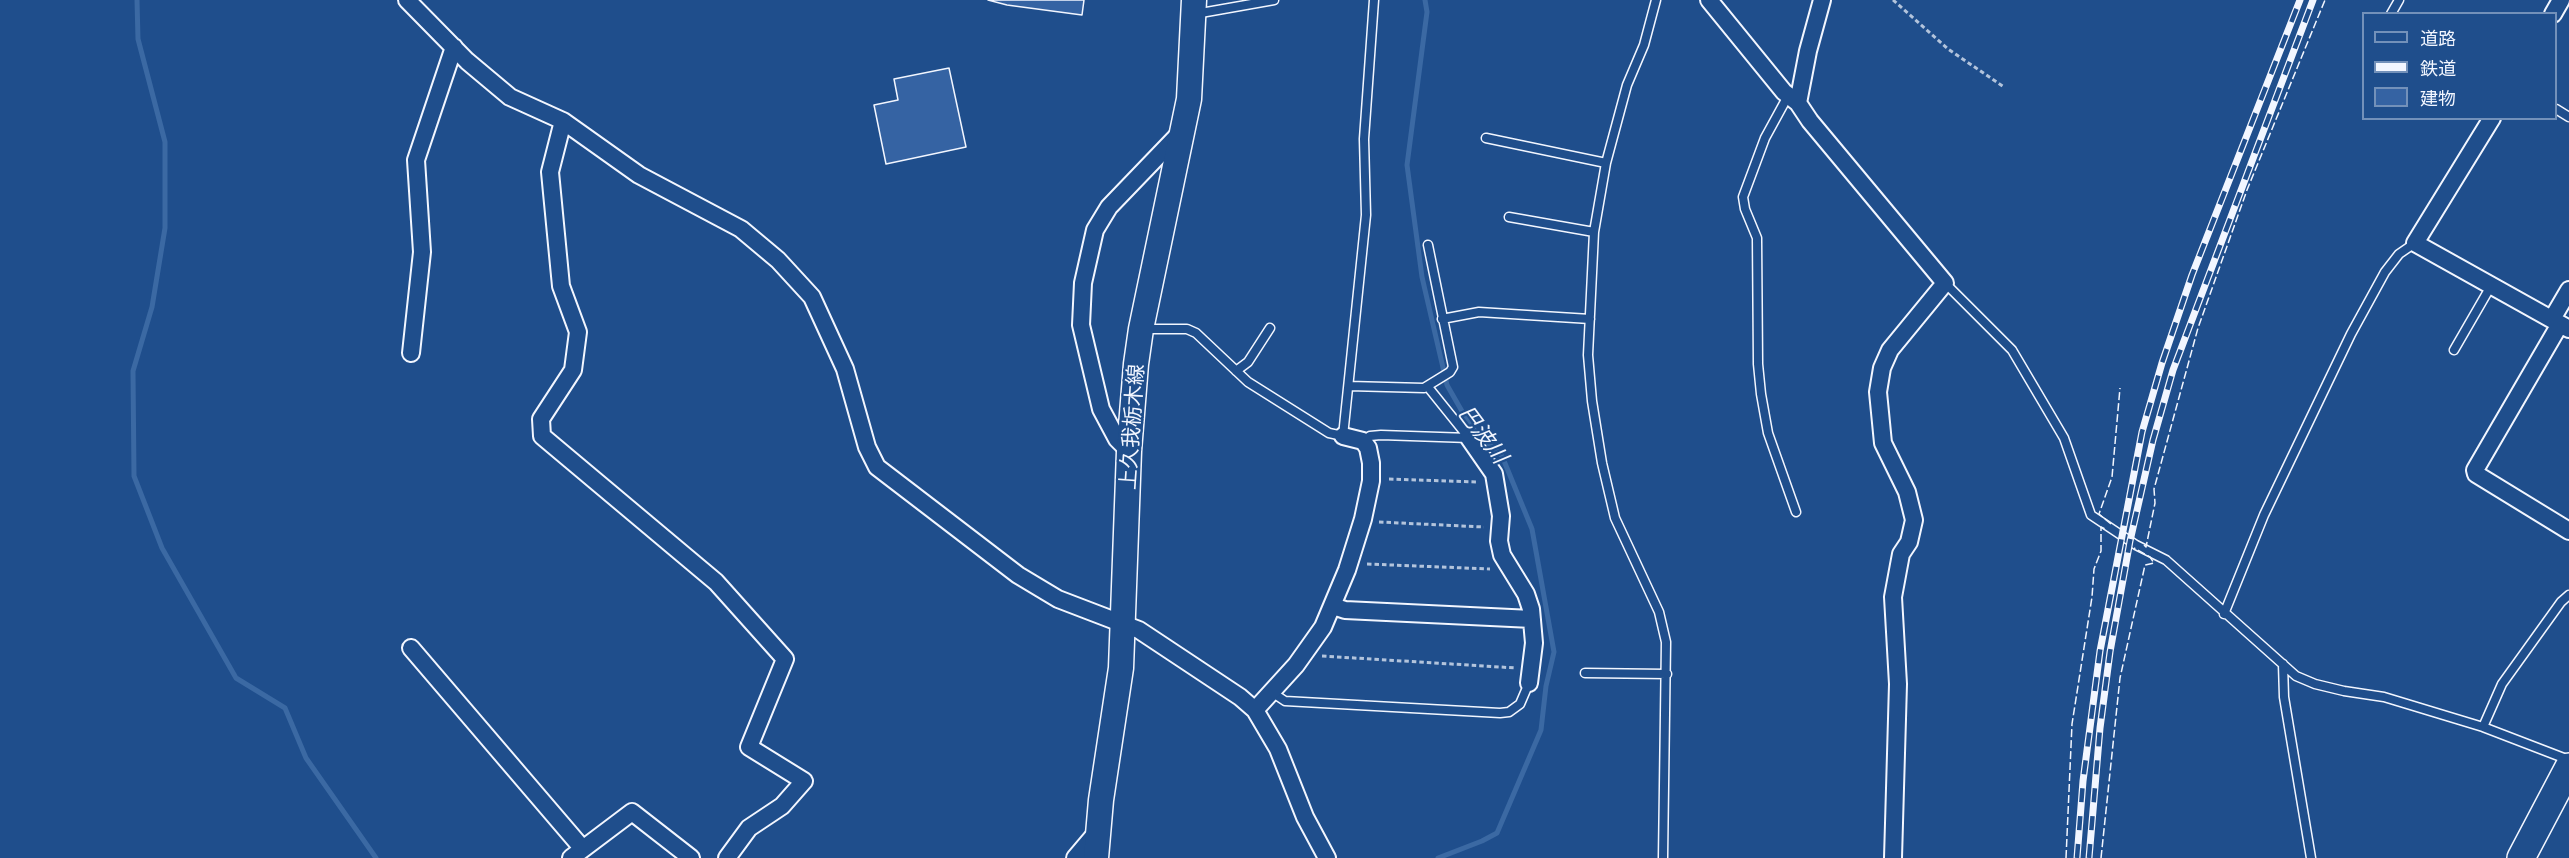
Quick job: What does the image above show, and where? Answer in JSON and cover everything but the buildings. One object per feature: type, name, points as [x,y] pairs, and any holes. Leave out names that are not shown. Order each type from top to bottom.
[{"type":"main road","name":"上久我栃木線","points":[[1096,858],[1097,832],[1117,705],[1123,624],[1130,451],[1141,328],[1184,129],[1191,75],[1194,7]]},
{"type":"main road","points":[[2521,858],[2569,767]]},
{"type":"street","points":[[407,0],[466,61],[510,97],[563,121],[639,175],[741,229],[778,260],[812,297],[845,369],[867,447],[877,466],[1018,575],[1058,599],[1139,630],[1240,697],[1255,710],[1278,749],[1305,817],[1328,858]]},
{"type":"street","points":[[1709,0],[1945,283],[1890,350],[1882,368],[1878,392],[1883,443],[1907,492],[1914,520],[1909,542],[1901,554],[1893,597],[1898,684],[1893,858]]},
{"type":"street","points":[[1793,100],[1821,0]]},
{"type":"street","points":[[411,353],[422,252],[416,160],[454,47]]},
{"type":"street","points":[[2491,120],[2415,243],[2560,324]]},
{"type":"street","points":[[563,121],[550,172],[561,286],[578,332],[573,370],[541,419],[542,436],[716,582],[785,658],[749,747],[804,781],[782,806],[749,828],[727,858]]},
{"type":"street","points":[[1130,451],[1117,439],[1101,409],[1081,325],[1083,284],[1089,249],[1099,222],[1109,207],[1184,129]]},
{"type":"street","points":[[2569,290],[2560,324],[2475,470],[2476,474],[2569,531]]},
{"type":"street","points":[[1255,710],[1273,693],[1323,627],[1350,562],[1371,478],[1368,448],[1363,441],[1343,436]]},
{"type":"street","points":[[1469,438],[1494,474],[1501,516],[1499,541],[1502,555],[1526,594],[1532,619],[1534,643],[1531,676]]},
{"type":"street","points":[[1333,606],[1345,610],[1532,619]]},
{"type":"street","points":[[411,648],[577,854],[632,812],[692,858]]},
{"type":"street","points":[[1075,858],[1097,832]]},
{"type":"lane","points":[[1194,7],[1274,0]]},
{"type":"lane","points":[[1141,328],[1187,329],[1196,333],[1248,382],[1329,433],[1343,436],[1366,215],[1364,139],[1374,0]]},
{"type":"lane","points":[[1656,0],[1644,45],[1627,85],[1606,163],[1594,232],[1588,355],[1592,401],[1602,463],[1615,518],[1659,612],[1666,642],[1663,858]]},
{"type":"lane","points":[[1793,100],[1765,138],[1743,197],[1757,238],[1758,364],[1763,404],[1768,433],[1796,512]]},
{"type":"lane","points":[[1486,138],[1606,163]]},
{"type":"lane","points":[[1509,217],[1594,232]]},
{"type":"lane","points":[[2224,614],[2264,515],[2351,334],[2385,272],[2399,254],[2415,243]]},
{"type":"lane","points":[[1349,386],[1431,385],[1450,372],[1453,367],[1428,245]]},
{"type":"lane","points":[[1945,283],[2012,350],[2064,438],[2091,515],[2136,545],[2166,560],[2296,676],[2315,684],[2344,691],[2384,697],[2483,727],[2569,760]]},
{"type":"lane","points":[[2454,350],[2490,286]]},
{"type":"lane","points":[[1442,319],[1479,312],[1590,319]]},
{"type":"lane","points":[[1236,371],[1248,362],[1270,328]]},
{"type":"lane","points":[[1431,385],[1469,438]]},
{"type":"lane","points":[[1363,441],[1370,436],[1381,435],[1469,438]]},
{"type":"lane","points":[[2483,727],[2502,684],[2561,602],[2569,595]]},
{"type":"lane","points":[[2283,664],[2284,698],[2311,858]]},
{"type":"lane","points":[[1585,673],[1667,674]]},
{"type":"lane","points":[[1273,693],[1285,701],[1500,713],[1509,712],[1520,704],[1531,676]]},
{"type":"path","points":[[1893,0],[1948,50],[2004,87]]},
{"type":"path","points":[[1371,478],[1495,483]]},
{"type":"path","points":[[1362,519],[1486,528],[1500,532]]},
{"type":"path","points":[[1350,562],[1499,570],[1509,566]]},
{"type":"path","points":[[1307,649],[1322,656],[1531,676]]},
{"type":"waterway","points":[[137,0],[138,39],[165,142],[165,228],[152,307],[133,371],[134,476],[162,548],[236,678],[285,708],[306,758],[376,858]]},
{"type":"waterway","name":"巴波川","points":[[1425,0],[1427,12],[1407,165],[1422,277],[1447,385],[1471,427],[1502,456],[1532,529],[1554,652],[1546,686],[1541,730],[1497,833],[1438,858]]},
{"type":"railway","points":[[2077,858],[2083,781],[2100,651],[2142,432],[2162,363],[2192,275],[2300,0]]},
{"type":"railway","points":[[2089,858],[2100,728],[2110,652],[2130,541],[2153,440],[2173,370],[2313,0]]},
{"type":"fence","points":[[2144,545],[2146,547],[2155,503],[2154,489],[2198,328],[2247,190],[2325,0]]},
{"type":"fence","points":[[2111,524],[2099,514],[2112,477],[2120,388]]},
{"type":"fence","points":[[2066,858],[2072,724],[2092,597],[2094,569],[2101,551],[2101,527],[2105,529]]},
{"type":"fence","points":[[2101,858],[2120,678],[2145,565],[2154,563],[2150,557],[2134,548]]}]
